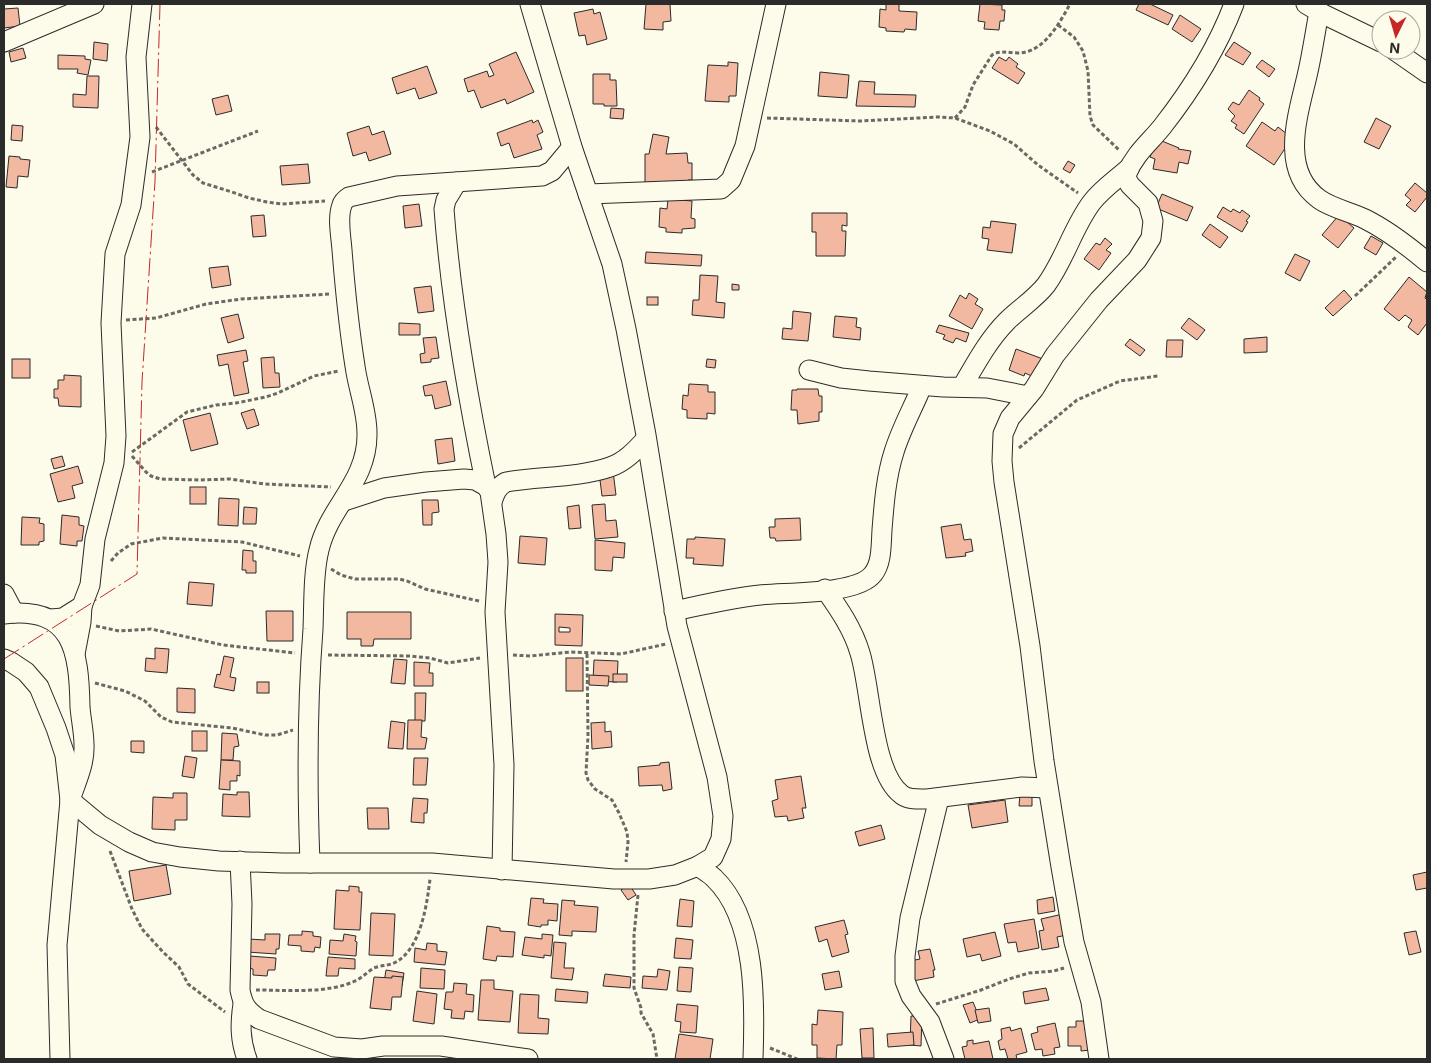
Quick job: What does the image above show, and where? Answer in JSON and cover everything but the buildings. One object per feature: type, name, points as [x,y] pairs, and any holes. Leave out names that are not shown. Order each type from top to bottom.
[{"type":"street","points":[[4,42],[94,4]]},
{"type":"street","points":[[74,654],[90,585],[95,539],[114,463],[116,436],[111,323],[115,254],[124,229],[135,179],[140,136],[136,58],[142,4]]},
{"type":"street","points":[[70,800],[100,825],[129,842],[152,852],[180,857],[310,863],[432,864],[632,879],[675,875],[698,866],[713,857],[721,839],[724,816],[717,777],[674,611],[626,329],[612,264],[572,147],[530,4]]},
{"type":"street","points":[[588,194],[721,189],[731,180],[745,146],[776,4]]},
{"type":"street","points":[[1099,1059],[1091,1002],[1074,942],[1048,788],[1030,646],[1008,512],[1002,461],[1004,434],[1010,418],[1034,389],[1055,355],[1099,300],[1137,260],[1151,238],[1153,220],[1151,210],[1148,203],[1130,185],[1126,178],[1131,166],[1146,144],[1161,129],[1196,79],[1215,47],[1234,4]]},
{"type":"street","points":[[1371,37],[1312,8],[1308,75],[1296,120],[1296,160],[1302,180],[1310,191],[1321,200],[1365,219],[1386,231],[1427,261]]},
{"type":"street","points":[[1408,60],[1427,73]]},
{"type":"street","points":[[310,863],[307,800],[309,723],[311,654],[319,550],[326,526],[356,480],[365,455],[367,434],[365,408],[355,368],[346,293],[340,215],[341,206],[344,200],[360,194],[397,186],[542,176],[552,171],[572,147]]},
{"type":"street","points":[[962,387],[996,333],[1044,286],[1064,255],[1077,226],[1098,195],[1131,166]]},
{"type":"street","points":[[456,182],[446,200],[444,209],[448,265],[469,404],[489,494],[498,562],[495,612],[504,765],[502,870]]},
{"type":"street","points":[[809,370],[841,378],[922,386],[987,388],[1028,396]]},
{"type":"street","points":[[674,611],[760,594],[854,586],[872,576],[878,568],[888,478],[894,452],[922,386]]},
{"type":"street","points":[[489,494],[495,492],[500,485],[506,482],[587,472],[611,467],[626,459],[646,439]]},
{"type":"street","points":[[347,494],[426,482],[464,479],[475,480],[489,494]]},
{"type":"street","points":[[825,589],[842,614],[861,654],[874,728],[889,782],[902,796],[939,798],[971,792],[1022,787],[1048,788]]},
{"type":"street","points":[[4,594],[9,614],[35,613],[52,620],[71,642],[80,680],[80,712],[84,745],[82,765],[70,800]]},
{"type":"street","points":[[52,620],[82,614]]},
{"type":"street","points":[[4,659],[26,672],[38,687],[56,728],[65,755],[70,800],[57,945],[60,1059]]},
{"type":"street","points":[[939,798],[910,918],[904,981],[939,1042],[944,1059]]},
{"type":"street","points":[[240,861],[242,904],[240,1023],[241,1041],[247,1059]]},
{"type":"street","points":[[698,866],[714,878],[729,897],[739,919],[750,953],[754,1010],[753,1050]]},
{"type":"street","points":[[241,997],[250,1012],[259,1019],[334,1047],[362,1049],[383,1046],[441,1046],[480,1055],[528,1059]]},
{"type":"path","points":[[955,118],[965,108],[973,85],[992,55],[997,52],[1028,52],[1036,49],[1058,25],[1070,4]]},
{"type":"path","points":[[1058,25],[1074,37],[1084,51],[1088,71],[1090,116],[1093,125],[1131,166]]},
{"type":"path","points":[[751,117],[860,121],[938,117],[955,118],[990,131],[1014,144],[1038,165],[1092,203]]},
{"type":"path","points":[[154,124],[193,175],[203,183],[249,198],[282,204],[344,200]]},
{"type":"path","points":[[135,179],[258,131]]},
{"type":"path","points":[[1355,296],[1396,257],[1412,250]]},
{"type":"path","points":[[111,323],[120,320],[156,318],[206,304],[241,299],[346,293]]},
{"type":"path","points":[[130,454],[187,412],[278,393],[314,376],[355,368]]},
{"type":"path","points":[[1002,461],[1077,400],[1120,381],[1158,376]]},
{"type":"path","points":[[116,436],[146,472],[160,479],[230,479],[347,494]]},
{"type":"path","points":[[108,564],[118,552],[132,544],[163,538],[242,542],[318,560],[341,575],[354,580],[399,579],[425,589],[470,598],[486,603],[495,612]]},
{"type":"path","points":[[82,614],[119,631],[151,629],[223,645],[311,654],[410,656],[430,658],[448,663],[477,659],[497,653],[530,656],[571,652],[621,654],[680,640]]},
{"type":"path","points":[[586,654],[588,736],[586,773],[588,780],[595,789],[612,800],[627,832],[632,879],[634,988],[641,1013],[653,1034],[657,1059]]},
{"type":"path","points":[[80,680],[124,690],[145,702],[167,720],[179,724],[232,728],[264,735],[277,735],[290,732],[309,723]]},
{"type":"path","points":[[100,825],[132,910],[142,928],[179,967],[188,984],[193,989],[240,1023]]},
{"type":"path","points":[[241,997],[332,988],[354,982],[377,967],[398,961],[407,952],[418,934],[423,920],[432,864]]},
{"type":"path","points":[[921,1008],[1029,973],[1054,971],[1067,967],[1080,959]]},
{"type":"path","points":[[753,1050],[797,1059]]},
{"type":"power","points":[[4,659],[137,574],[142,382],[155,181],[160,4]]}]
